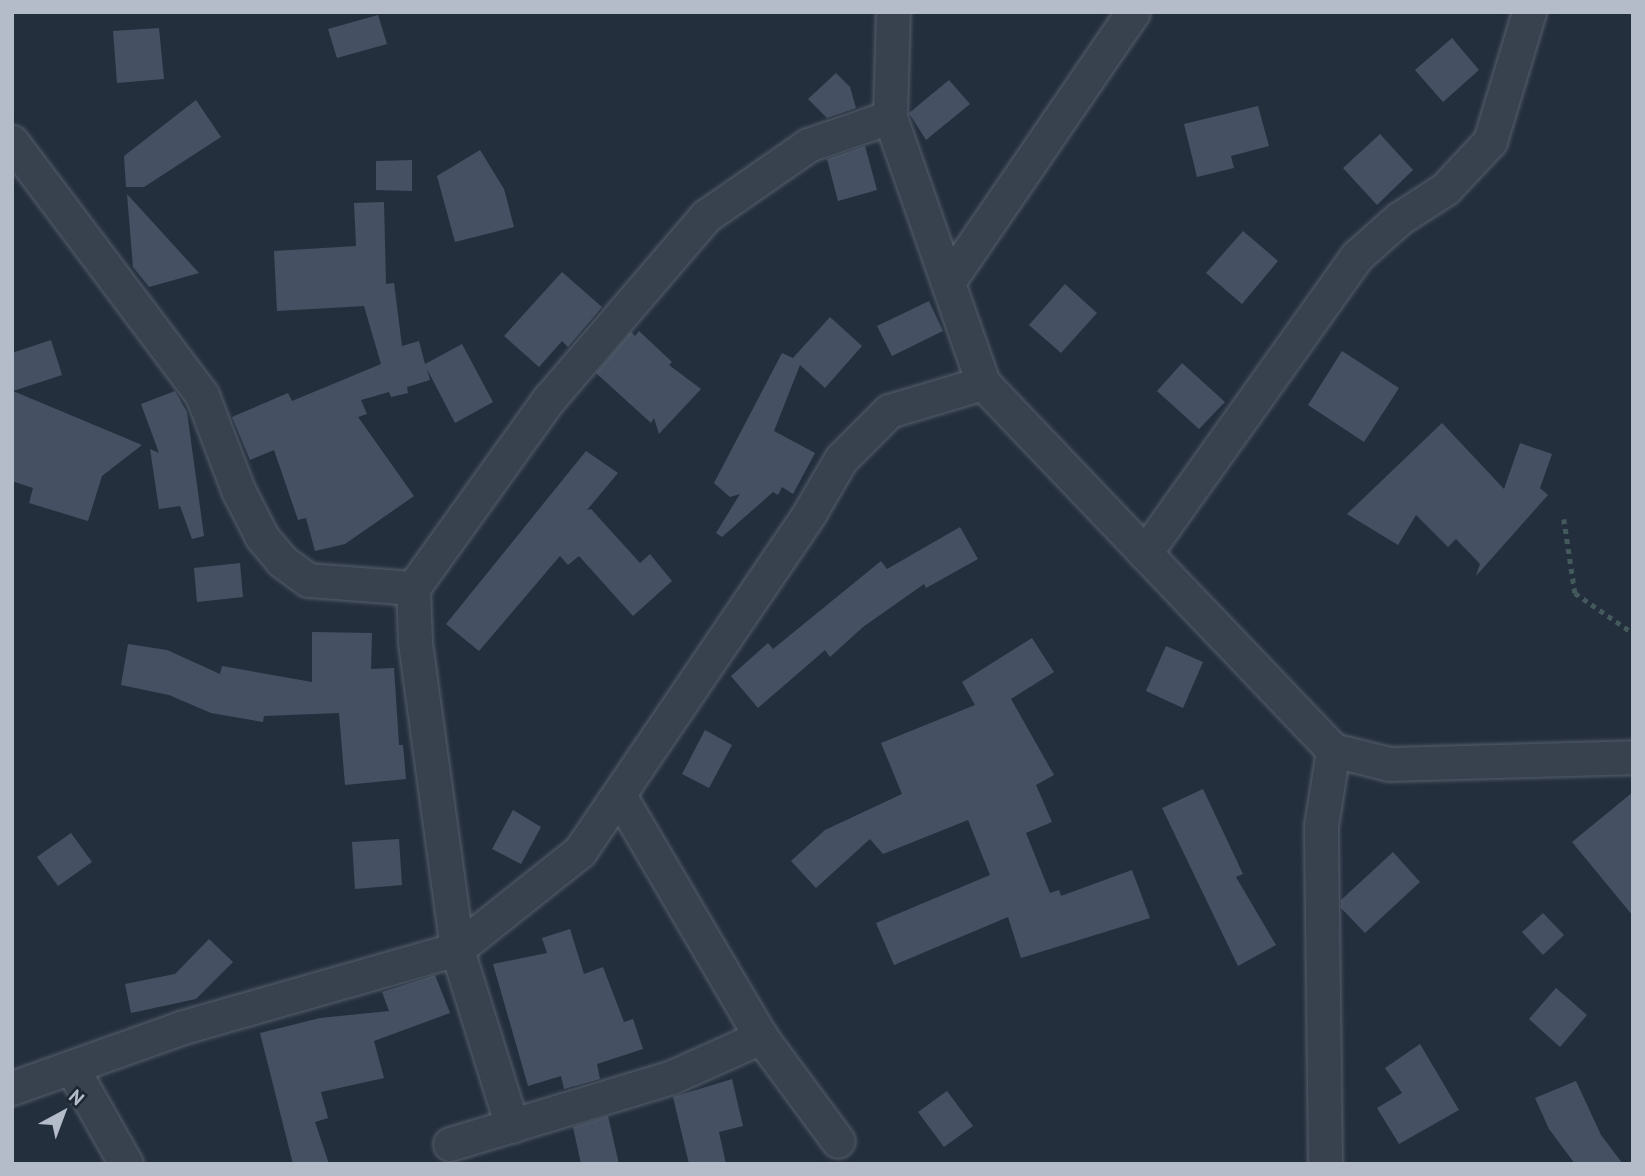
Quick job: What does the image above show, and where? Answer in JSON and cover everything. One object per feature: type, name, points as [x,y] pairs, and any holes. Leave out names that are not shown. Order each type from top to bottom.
[{"type":"street","points":[[893,12],[890,117],[983,383],[1333,750],[1389,764],[1633,757]]},
{"type":"street","points":[[948,282],[1133,12]]},
{"type":"street","points":[[1145,553],[1357,256],[1400,218],[1445,189],[1490,141],[1530,12]]},
{"type":"street","points":[[512,1126],[457,949],[415,641],[413,587],[549,398],[706,216],[808,145],[890,117]]},
{"type":"street","points":[[12,142],[202,396],[238,490],[262,537],[282,561],[308,580],[413,587]]},
{"type":"street","points":[[12,1088],[183,1027],[457,949],[580,851],[841,459],[889,411],[983,383]]},
{"type":"street","points":[[1325,1164],[1321,826],[1333,750]]},
{"type":"street","points":[[619,795],[761,1037],[838,1141]]},
{"type":"street","points":[[450,1144],[672,1077],[761,1037]]},
{"type":"street","points":[[72,1068],[126,1164]]},
{"type":"path","points":[[1564,519],[1575,593],[1633,633]]},
{"type":"building","points":[[378,15],[387,44],[337,58],[328,29]]},
{"type":"building","points":[[159,28],[164,79],[117,83],[113,31]]},
{"type":"building","points":[[1452,38],[1479,70],[1443,102],[1415,70]]},
{"type":"building","points":[[836,73],[850,87],[856,108],[827,118],[808,99]]},
{"type":"building","points":[[949,80],[970,104],[926,140],[909,113]]},
{"type":"building","points":[[196,100],[221,137],[144,187],[126,187],[124,156]]},
{"type":"building","points":[[1258,106],[1269,146],[1231,156],[1234,168],[1197,177],[1184,124]]},
{"type":"building","points":[[1380,134],[1413,170],[1377,205],[1343,168]]},
{"type":"building","points":[[865,146],[877,190],[838,201],[827,159]]},
{"type":"building","points":[[480,150],[504,189],[514,227],[455,242],[437,176]]},
{"type":"building","points":[[412,160],[412,191],[376,190],[376,161]]},
{"type":"building","points":[[127,194],[199,273],[149,287],[133,267]]},
{"type":"building","points":[[384,202],[386,284],[394,283],[402,346],[419,341],[425,364],[462,344],[493,402],[455,423],[427,369],[430,380],[407,387],[408,393],[391,397],[389,392],[361,400],[367,414],[358,417],[414,496],[345,544],[315,551],[306,518],[298,520],[274,450],[250,460],[232,417],[288,393],[292,401],[381,364],[364,306],[277,311],[274,251],[356,246],[354,203]]},
{"type":"building","points":[[1243,231],[1278,261],[1242,304],[1206,273]]},
{"type":"building","points":[[562,272],[602,307],[568,347],[562,341],[539,367],[504,336]]},
{"type":"building","points":[[1065,284],[1097,313],[1061,353],[1029,325]]},
{"type":"building","points":[[929,301],[943,331],[892,356],[877,326]]},
{"type":"building","points":[[830,317],[862,346],[825,388],[800,365],[774,431],[815,453],[793,494],[782,487],[778,495],[773,492],[722,537],[716,533],[740,494],[730,497],[714,483],[782,353],[793,358]]},
{"type":"building","points":[[639,331],[672,362],[669,365],[701,389],[659,434],[654,418],[651,423],[596,373],[631,332],[635,336]]},
{"type":"building","points":[[51,340],[62,375],[13,391],[142,445],[102,476],[88,521],[29,503],[33,488],[12,481],[12,353]]},
{"type":"building","points":[[1342,351],[1399,388],[1364,442],[1308,405]]},
{"type":"building","points":[[1182,363],[1225,402],[1199,429],[1157,391]]},
{"type":"building","points":[[175,391],[187,412],[204,536],[192,539],[180,506],[159,509],[150,449],[159,453],[141,404]]},
{"type":"building","points":[[1442,423],[1504,489],[1520,443],[1552,454],[1540,488],[1548,495],[1476,576],[1480,564],[1456,539],[1448,547],[1416,515],[1398,545],[1347,514]]},
{"type":"building","points":[[586,451],[618,473],[587,510],[591,509],[640,563],[650,554],[672,581],[633,616],[579,556],[568,565],[560,556],[479,651],[446,624]]},
{"type":"building","points":[[960,527],[978,559],[926,588],[924,584],[863,627],[830,657],[825,650],[758,708],[731,676],[768,643],[773,649],[881,561],[887,569]]},
{"type":"building","points":[[240,563],[243,597],[197,602],[194,568]]},
{"type":"building","points":[[312,632],[372,633],[371,669],[394,668],[399,745],[403,745],[406,779],[345,785],[339,713],[264,716],[263,722],[211,713],[169,695],[121,685],[128,644],[167,650],[220,674],[222,666],[312,682]]},
{"type":"building","points":[[1032,638],[1054,672],[1011,699],[1054,775],[1036,785],[1052,822],[1026,833],[1050,893],[1059,890],[1061,896],[1132,870],[1150,918],[1021,958],[1008,917],[894,965],[876,923],[990,875],[968,820],[883,854],[870,839],[816,888],[791,861],[825,830],[902,794],[881,743],[975,705],[962,682]]},
{"type":"building","points":[[1166,646],[1203,662],[1183,708],[1146,691]]},
{"type":"building","points":[[705,730],[732,745],[709,788],[682,774]]},
{"type":"building","points":[[1203,789],[1243,874],[1236,877],[1276,945],[1238,966],[1162,808]]},
{"type":"building","points":[[1633,792],[1633,916],[1572,842]]},
{"type":"building","points":[[513,810],[541,827],[521,864],[492,849]]},
{"type":"building","points":[[71,833],[92,862],[58,886],[37,857]]},
{"type":"building","points":[[399,839],[402,885],[355,889],[352,842]]},
{"type":"building","points":[[1393,852],[1420,882],[1365,933],[1341,908],[1341,900]]},
{"type":"building","points":[[1543,913],[1564,935],[1543,955],[1522,932]]},
{"type":"building","points":[[570,929],[584,974],[603,967],[624,1022],[633,1019],[643,1049],[597,1064],[600,1079],[564,1089],[561,1076],[528,1086],[493,964],[547,953],[542,938]]},
{"type":"building","points":[[209,939],[233,962],[196,999],[131,1013],[125,984],[175,974]]},
{"type":"building","points":[[435,975],[450,1013],[374,1041],[384,1078],[321,1092],[328,1118],[315,1122],[329,1164],[293,1164],[260,1033],[320,1018],[389,1011],[382,992]]},
{"type":"building","points":[[1556,988],[1587,1015],[1560,1047],[1529,1019]]},
{"type":"building","points":[[1420,1044],[1459,1110],[1399,1144],[1377,1108],[1402,1093],[1385,1068]]},
{"type":"building","points":[[732,1079],[743,1126],[719,1132],[726,1164],[689,1164],[673,1097]]},
{"type":"building","points":[[1576,1081],[1601,1135],[1623,1164],[1575,1164],[1549,1129],[1535,1098]]},
{"type":"building","points":[[947,1091],[973,1126],[944,1147],[918,1112]]},
{"type":"building","points":[[608,1116],[619,1164],[581,1164],[573,1127]]}]
